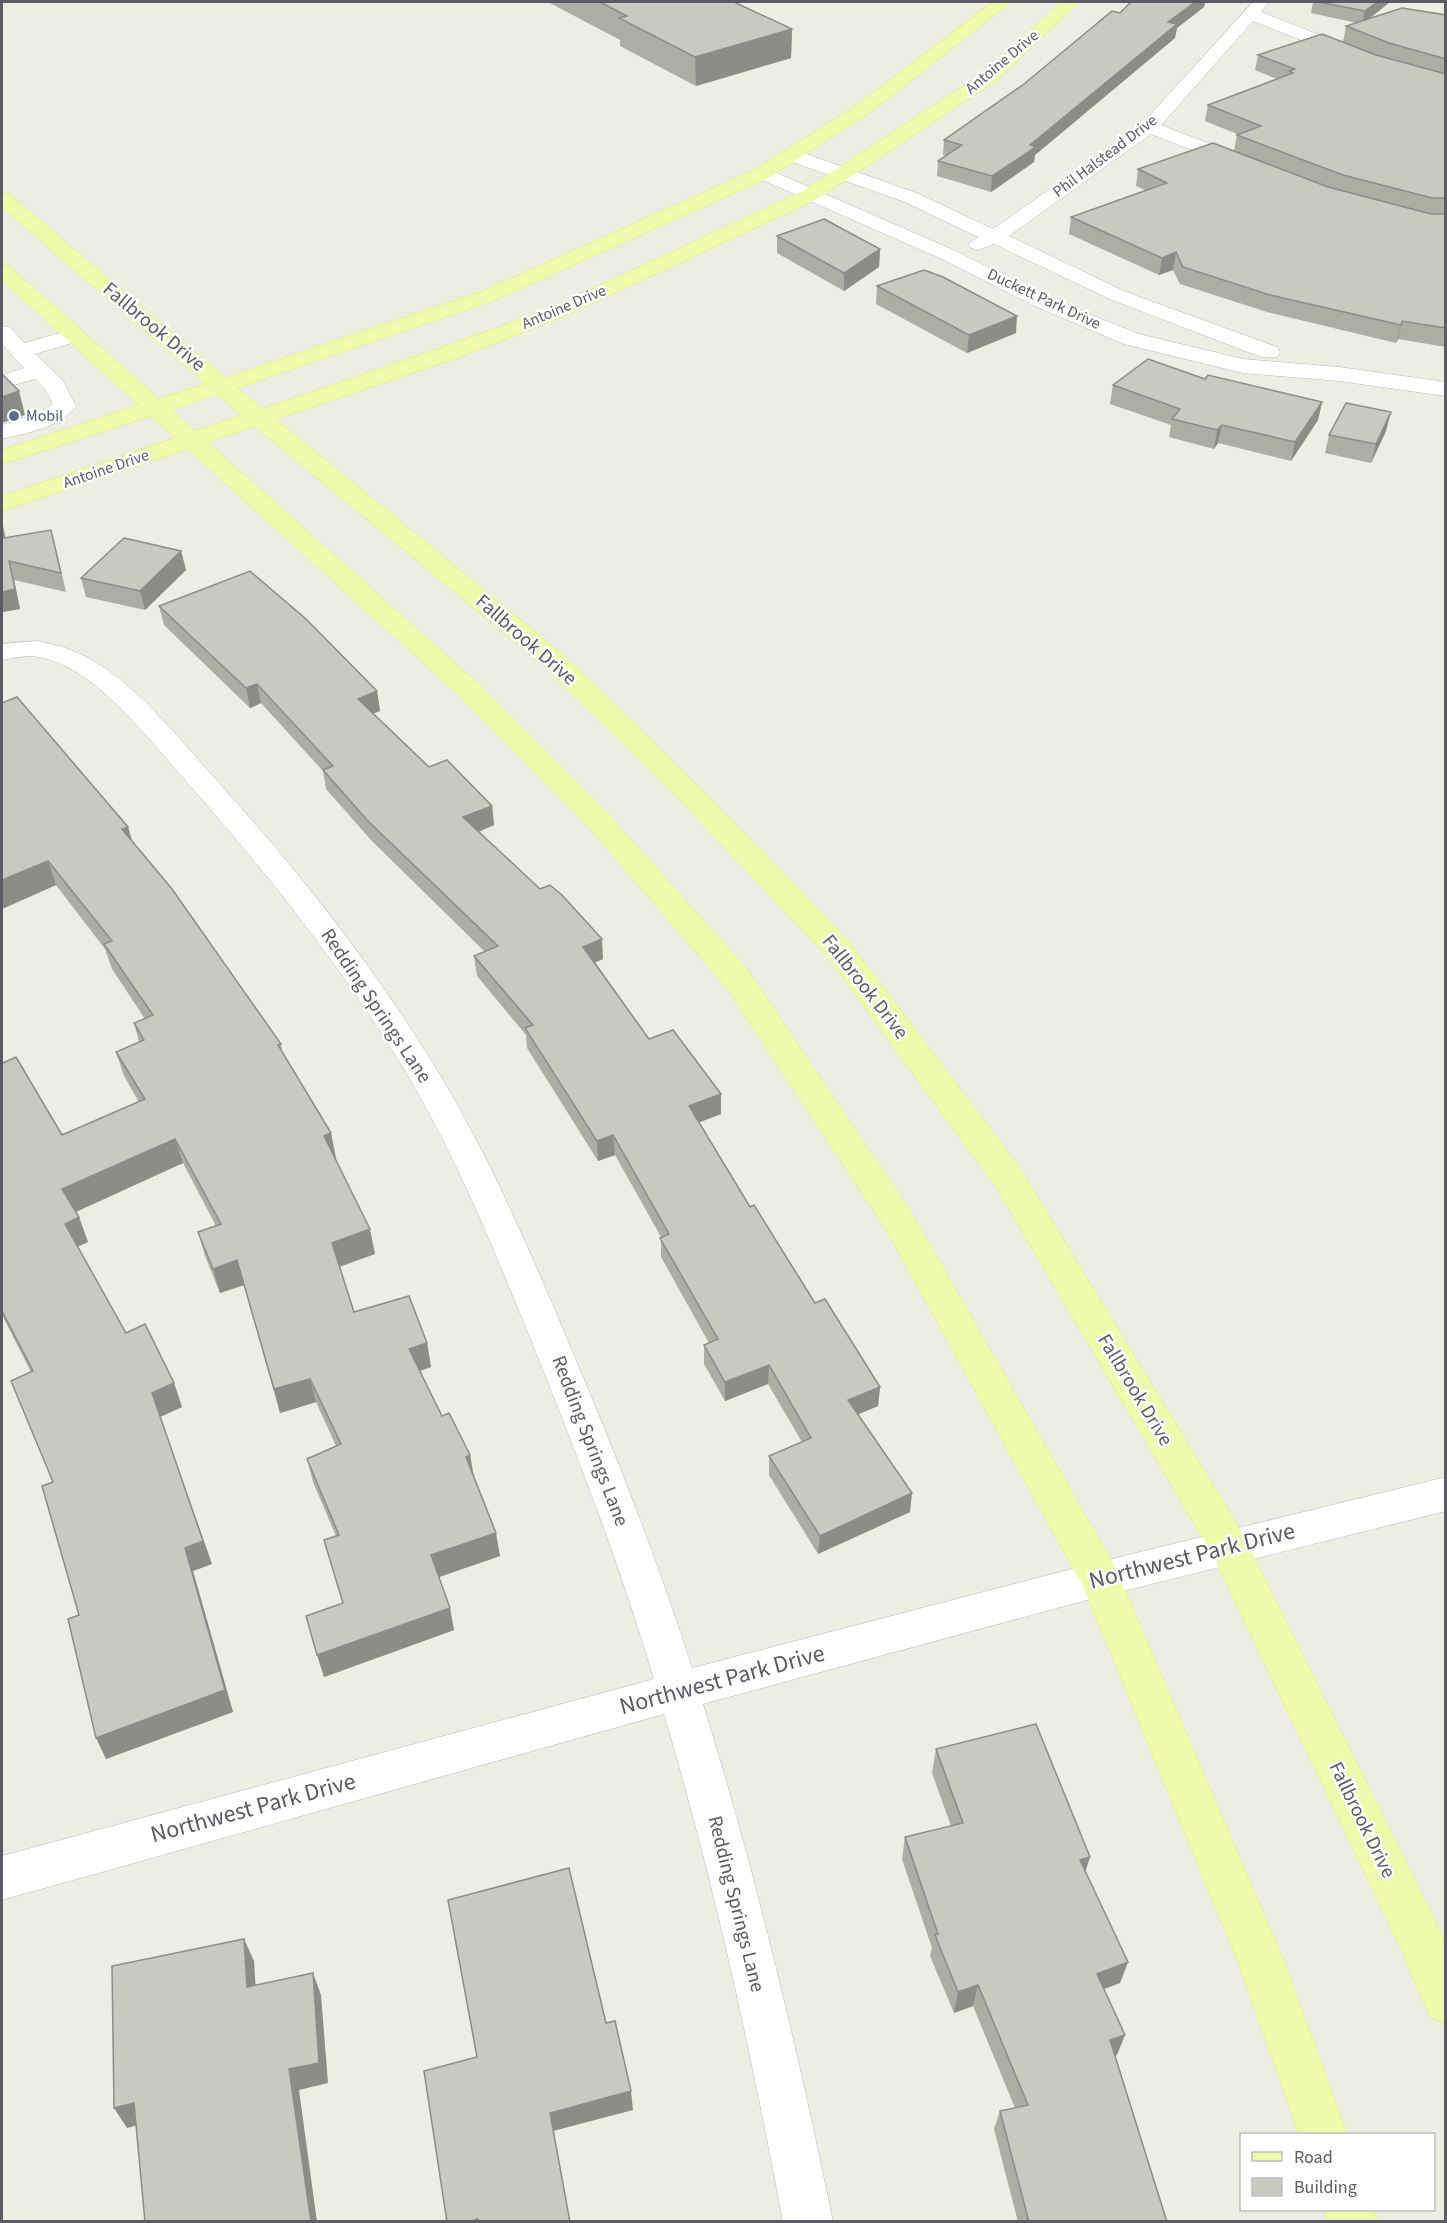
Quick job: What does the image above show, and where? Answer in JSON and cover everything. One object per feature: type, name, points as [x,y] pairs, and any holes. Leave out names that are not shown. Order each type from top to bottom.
[{"type":"main road","points":[[12,453],[153,406],[222,386],[488,296],[763,173],[794,156],[866,107],[1003,2]]},
{"type":"main road","name":"Antoine Drive","points":[[2,504],[446,354],[558,312],[810,195],[991,76],[1071,2]]},
{"type":"main road","name":"Fallbrook Drive","points":[[2,198],[258,417],[552,659],[692,795],[839,950],[1009,1179],[1228,1545],[1419,1937],[1446,2001]]},
{"type":"main road","points":[[3,273],[467,688],[598,820],[738,980],[897,1218],[1101,1580],[1262,1964],[1323,2133]]},
{"type":"street","points":[[1256,8],[1368,61]]},
{"type":"street","name":"Phil Halstead Drive","points":[[951,256],[996,236],[1149,127],[1256,8]]},
{"type":"street","points":[[1149,127],[1256,168]]},
{"type":"street","name":"Duckett Park Drive","points":[[794,156],[912,198],[1119,296],[1234,342],[1339,374]]},
{"type":"street","name":"Duckett Park Drive","points":[[763,173],[951,256],[1044,303],[1132,339],[1243,366],[1339,374],[1446,389]]},
{"type":"street","points":[[2,332],[55,386],[66,406],[50,417],[3,432],[12,453]]},
{"type":"street","points":[[21,351],[74,335]]},
{"type":"street","points":[[2,382],[39,371]]},
{"type":"street","name":"Redding Springs Lane","points":[[2,652],[36,648],[62,654],[83,664],[146,721],[174,751],[319,920],[440,1102],[484,1186],[586,1422],[681,1691],[746,1937],[793,2142],[808,2222]]},
{"type":"street","name":"Northwest Park Drive","points":[[2,1878],[681,1691],[1228,1545],[1446,1494]]},
{"type":"building","points":[[600,2],[734,2],[792,29],[695,57],[619,18],[627,16]]},
{"type":"building","points":[[1131,2],[1195,2],[1168,22],[1177,24],[1030,145],[1036,147],[992,176],[938,161],[962,145],[944,140],[1024,84],[1112,11],[1120,13]]},
{"type":"building","points":[[1319,2],[1377,2],[1365,11]]},
{"type":"building","points":[[1402,8],[1446,15],[1446,59],[1389,43],[1346,26]]},
{"type":"building","points":[[1322,34],[1376,55],[1446,74],[1446,198],[1432,198],[1343,175],[1237,135],[1261,126],[1208,105],[1293,73],[1289,71],[1295,69],[1258,55]]},
{"type":"building","points":[[1213,143],[1328,187],[1431,214],[1446,214],[1446,328],[1402,321],[1401,325],[1270,295],[1183,267],[1176,252],[1162,258],[1071,217],[1167,183],[1138,169]]},
{"type":"building","points":[[824,219],[880,249],[844,273],[777,236]]},
{"type":"building","points":[[924,270],[943,277],[1017,316],[969,335],[877,286]]},
{"type":"building","points":[[1148,359],[1205,379],[1208,375],[1322,402],[1295,442],[1222,425],[1217,430],[1172,419],[1180,409],[1113,385]]},
{"type":"building","points":[[2,374],[19,391],[2,397]]},
{"type":"building","points":[[1346,403],[1391,412],[1376,444],[1329,435]]},
{"type":"building","points":[[2,527],[4,538],[51,530],[61,573],[9,561],[15,589],[2,592]]},
{"type":"building","points":[[124,538],[181,551],[140,591],[81,578]]},
{"type":"building","points":[[250,571],[306,619],[377,691],[358,699],[429,767],[447,760],[492,806],[463,817],[540,889],[550,885],[562,895],[602,939],[583,947],[649,1039],[673,1030],[721,1094],[689,1106],[750,1207],[754,1205],[815,1303],[825,1299],[880,1387],[848,1400],[912,1493],[820,1536],[769,1456],[811,1438],[769,1365],[725,1382],[704,1345],[718,1339],[660,1238],[669,1234],[613,1135],[597,1141],[525,1028],[533,1025],[474,956],[498,946],[368,821],[323,770],[333,766],[257,684],[246,688],[159,606]]},
{"type":"building","points":[[17,697],[128,827],[122,829],[172,889],[281,1044],[278,1045],[331,1133],[324,1136],[370,1229],[332,1243],[354,1312],[409,1296],[427,1343],[409,1349],[442,1416],[449,1413],[470,1455],[466,1457],[496,1533],[431,1555],[450,1608],[317,1655],[306,1616],[343,1603],[324,1540],[339,1535],[307,1459],[341,1444],[310,1379],[274,1389],[237,1260],[213,1269],[198,1232],[221,1224],[175,1139],[62,1189],[79,1217],[65,1224],[126,1333],[145,1324],[174,1383],[152,1393],[203,1541],[185,1548],[225,1690],[96,1738],[68,1619],[79,1615],[42,1486],[53,1482],[11,1381],[33,1371],[2,1311],[2,1060],[3,1063],[16,1057],[62,1135],[145,1099],[116,1052],[144,1040],[134,1023],[153,1015],[104,944],[112,941],[48,861],[2,880],[2,703]]},
{"type":"building","points":[[1036,1724],[1090,1857],[1080,1860],[1128,1962],[1097,1974],[1125,2035],[1110,2040],[1167,2222],[1029,2222],[1000,2111],[1028,2105],[978,1985],[958,1992],[935,1935],[938,1934],[905,1837],[963,1823],[936,1749]]},
{"type":"building","points":[[569,1868],[606,2023],[615,2021],[631,2091],[550,2113],[570,2222],[479,2222],[478,2219],[469,2222],[447,2222],[424,2071],[477,2057],[448,1900]]},
{"type":"building","points":[[244,1939],[247,1987],[313,1973],[319,2063],[289,2069],[311,2222],[145,2222],[134,2103],[114,2108],[112,1966]]},
{"type":"place","name":"Mobil","points":[[14,416]]}]
